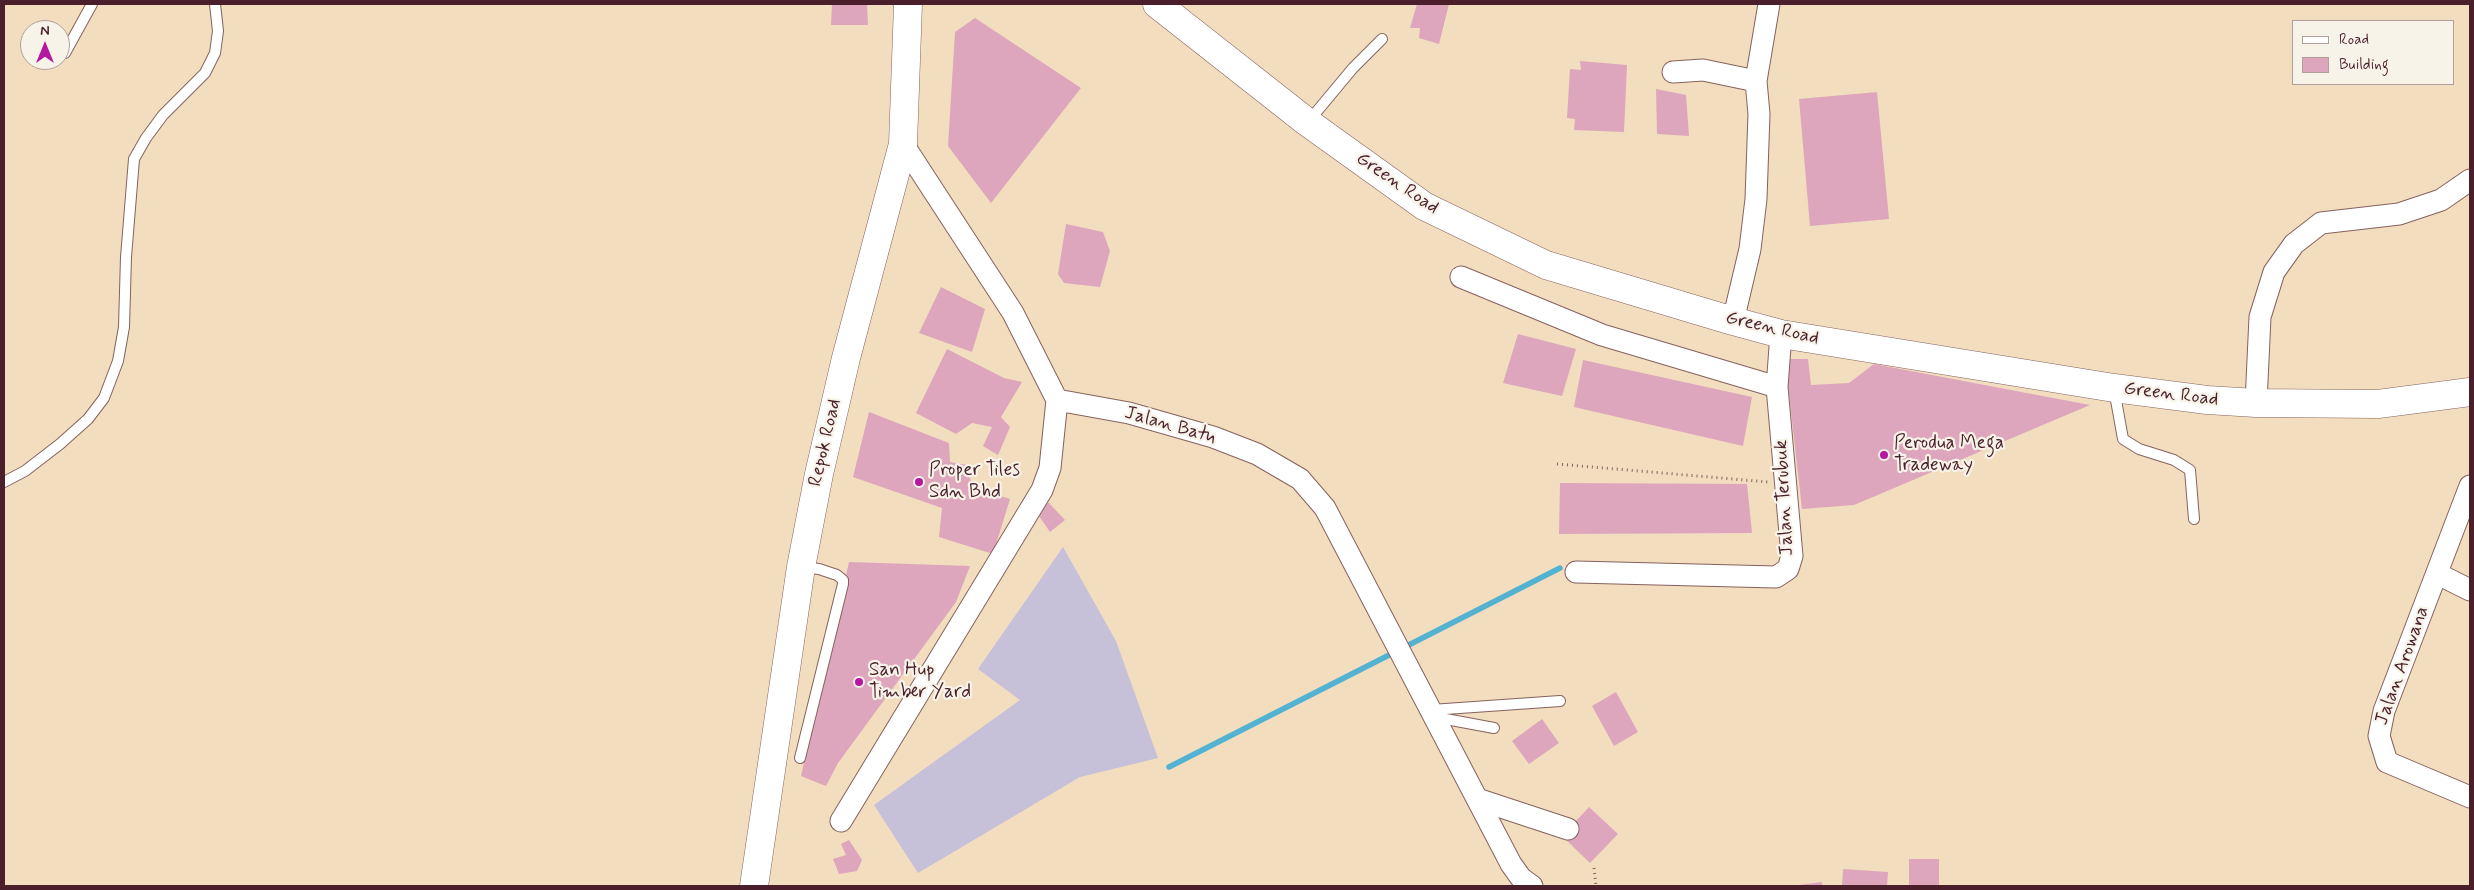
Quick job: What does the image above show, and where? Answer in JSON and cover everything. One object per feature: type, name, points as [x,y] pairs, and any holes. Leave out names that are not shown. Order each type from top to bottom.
[{"type":"main road","name":"Repok Road","points":[[754,886],[802,567],[819,474],[842,375],[903,144],[908,4]]},
{"type":"main road","name":"Green Road","points":[[1157,4],[1307,122],[1424,206],[1546,265],[1733,321],[1781,334],[2114,388],[2207,400],[2256,403],[2378,404],[2430,399],[2470,392]]},
{"type":"street","points":[[1733,321],[1750,249],[1756,199],[1759,114],[1756,81],[1769,4]]},
{"type":"street","points":[[1673,72],[1703,70],[1756,81]]},
{"type":"street","points":[[840,821],[1042,490],[1050,468],[1057,400],[1013,313],[903,144]]},
{"type":"street","points":[[2256,403],[2260,317],[2274,272],[2294,244],[2321,223],[2399,214],[2441,200],[2470,180]]},
{"type":"street","points":[[1461,277],[1602,335],[1777,387]]},
{"type":"street","name":"Jalan Terubuk","points":[[1576,572],[1776,577],[1788,569],[1792,556],[1777,387],[1781,334]]},
{"type":"street","name":"Jalan Batu","points":[[1057,400],[1130,413],[1213,437],[1257,454],[1300,479],[1325,508],[1476,799],[1521,878],[1532,886]]},
{"type":"street","name":"Jalan Arowana","points":[[2470,486],[2438,574],[2384,711],[2379,736],[2386,762],[2470,797]]},
{"type":"street","points":[[2438,574],[2470,590]]},
{"type":"street","points":[[1476,799],[1568,829]]},
{"type":"lane","points":[[70,44],[92,4]]},
{"type":"lane","points":[[4,482],[25,471],[60,444],[88,419],[104,398],[118,361],[124,326],[126,257],[134,159],[146,138],[163,115],[205,73],[215,53],[218,31],[215,4]]},
{"type":"lane","points":[[1307,122],[1353,68],[1382,39]]},
{"type":"lane","points":[[2114,388],[2123,439],[2139,449],[2174,460],[2190,470],[2194,519]]},
{"type":"lane","points":[[800,758],[843,584],[843,580],[837,574],[802,567]]},
{"type":"lane","points":[[1433,714],[1560,701]]},
{"type":"lane","points":[[1433,714],[1494,728]]},
{"type":"path","points":[[1557,464],[1786,484]]},
{"type":"path","points":[[1594,868],[1596,886]]},
{"type":"shaded area","points":[[1063,547],[1116,641],[1158,758],[1080,777],[918,873],[874,805],[1020,700],[978,669]]},
{"type":"building","points":[[832,4],[867,4],[868,25],[831,25]]},
{"type":"building","points":[[1417,4],[1449,4],[1439,44],[1419,38],[1420,28],[1410,28]]},
{"type":"building","points":[[975,18],[1081,88],[991,203],[948,146],[955,32]]},
{"type":"building","points":[[1580,61],[1627,65],[1624,132],[1574,130],[1575,119],[1567,118],[1570,69],[1581,70]]},
{"type":"building","points":[[1656,89],[1686,95],[1689,136],[1657,134]]},
{"type":"building","points":[[1877,92],[1889,219],[1810,226],[1799,99]]},
{"type":"building","points":[[1066,224],[1103,232],[1110,251],[1100,287],[1064,283],[1058,274]]},
{"type":"building","points":[[941,287],[985,309],[972,352],[919,333]]},
{"type":"building","points":[[1518,334],[1576,349],[1562,396],[1503,383]]},
{"type":"building","points":[[947,349],[1004,378],[1022,382],[1001,417],[1010,427],[998,455],[983,446],[992,427],[972,423],[956,434],[916,413]]},
{"type":"building","name":"Perodua Mega Tradeway","points":[[1785,359],[1808,359],[1811,385],[1849,383],[1874,364],[2090,405],[1854,505],[1802,509]]},
{"type":"building","points":[[1583,360],[1752,397],[1743,446],[1574,407]]},
{"type":"building","name":"Proper Tiles Sdn Bhd","points":[[869,412],[949,443],[950,462],[967,465],[972,487],[1010,499],[993,554],[939,537],[942,508],[853,477]]},
{"type":"building","points":[[1560,483],[1747,484],[1752,533],[1559,534]]},
{"type":"building","points":[[1048,502],[1065,520],[1050,532],[1039,516]]},
{"type":"building","name":"San Hup Timber Yard","points":[[849,562],[970,566],[956,602],[838,763],[826,786],[801,776]]},
{"type":"building","points":[[1616,692],[1638,732],[1614,746],[1592,706]]},
{"type":"building","points":[[1542,719],[1559,743],[1529,764],[1512,741]]},
{"type":"building","points":[[1589,807],[1618,834],[1590,863],[1562,836]]},
{"type":"building","points":[[849,840],[862,860],[857,871],[839,874],[833,859],[846,855],[841,844]]},
{"type":"building","points":[[1909,859],[1939,859],[1939,886],[1909,886]]},
{"type":"building","points":[[1843,869],[1888,872],[1887,886],[1842,886]]},
{"type":"building","points":[[1822,882],[1822,886],[1799,886],[1799,885]]},
{"type":"waterway","points":[[1169,767],[1560,568]]},
{"type":"place","name":"Perodua Mega Tradeway","points":[[1884,455]]},
{"type":"place","name":"Proper Tiles Sdn Bhd","points":[[919,482]]},
{"type":"place","name":"San Hup Timber Yard","points":[[859,682]]}]
